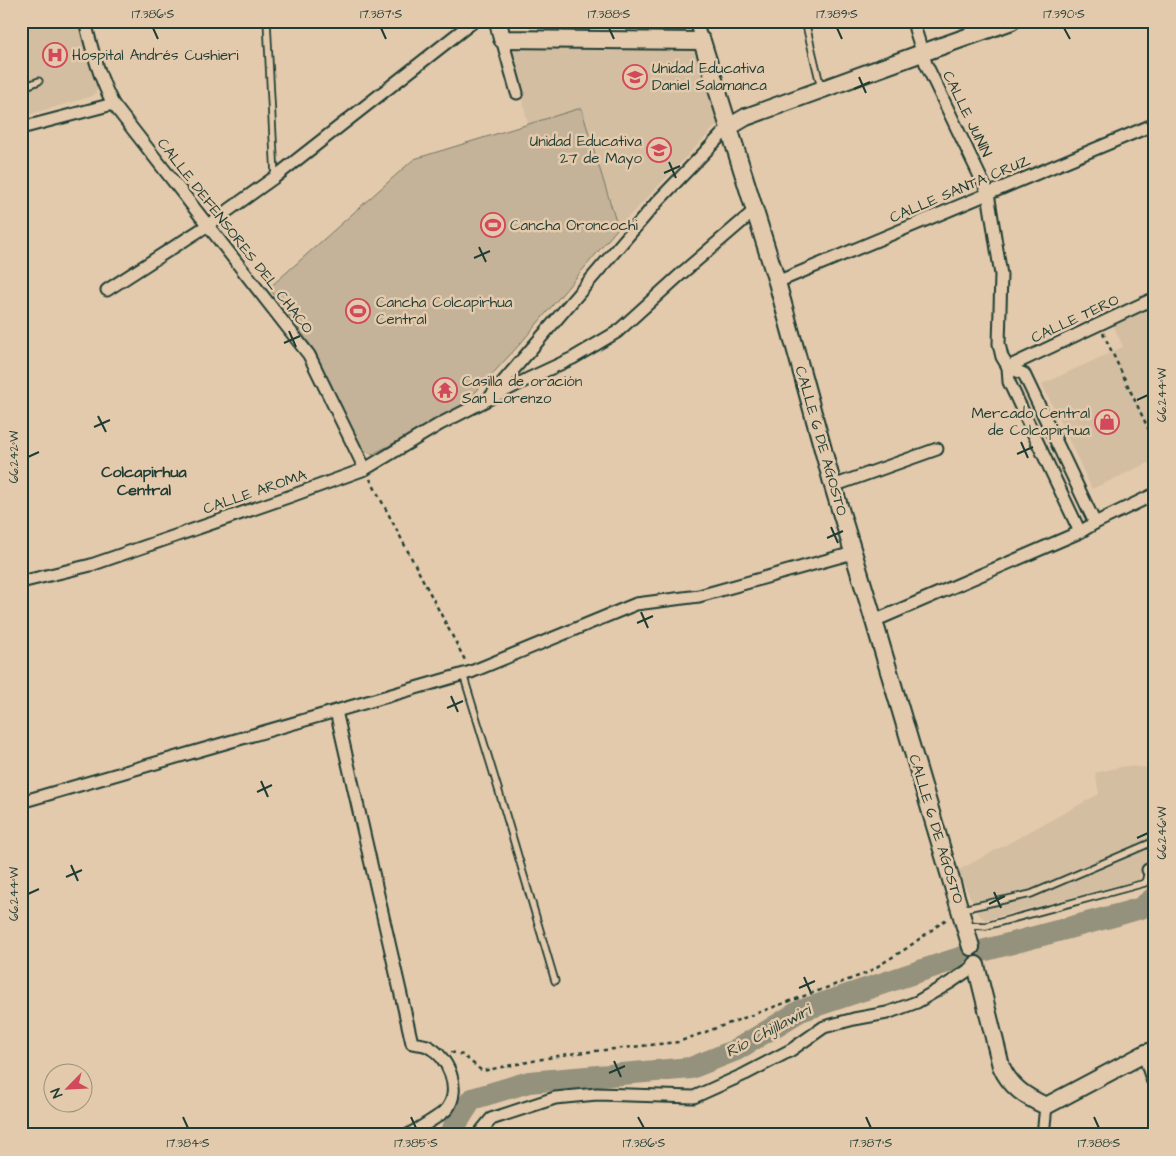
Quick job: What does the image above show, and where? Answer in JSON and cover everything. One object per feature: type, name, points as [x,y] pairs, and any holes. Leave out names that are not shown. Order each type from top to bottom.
[{"type":"main road","points":[[498,21],[502,39],[702,40]]},
{"type":"main road","points":[[729,127],[746,118],[922,52],[1012,21]]},
{"type":"main road","name":"CALLE 6 DE AGOSTO","points":[[702,40],[777,282],[833,486],[971,947]]},
{"type":"main road","points":[[976,965],[1004,1074],[1025,1095],[1046,1106],[1150,1052],[1155,1080]]},
{"type":"street","name":"CALLE DEFENSORES DEL CHACO","points":[[85,21],[95,62],[113,104],[309,355],[365,469]]},
{"type":"street","points":[[107,290],[208,225],[274,178],[474,21]]},
{"type":"street","name":"CALLE 6 DE AGOSTO","points":[[696,21],[702,40]]},
{"type":"street","name":"CALLE JUNÍN","points":[[914,21],[926,64],[988,193],[1001,275],[999,344],[1002,357],[1008,367],[1009,382],[1080,532]]},
{"type":"street","points":[[502,39],[517,93]]},
{"type":"street","points":[[21,128],[113,104]]},
{"type":"street","name":"CALLE SANTA CRUZ","points":[[777,282],[1155,124]]},
{"type":"street","points":[[487,401],[657,202],[729,127]]},
{"type":"street","name":"CALLE AROMA","points":[[21,582],[91,565],[365,469],[440,424],[573,358],[617,332],[754,211]]},
{"type":"street","name":"CALLE TERO","points":[[1008,367],[1155,298]]},
{"type":"street","points":[[1008,367],[1024,374],[1095,523]]},
{"type":"street","points":[[833,486],[937,449]]},
{"type":"street","points":[[874,621],[1080,532],[1155,494]]},
{"type":"street","points":[[21,802],[467,673],[636,604],[699,596],[853,553]]},
{"type":"street","points":[[336,711],[412,1043],[427,1046],[442,1058],[451,1073],[453,1094],[446,1110],[408,1135]]},
{"type":"street","points":[[478,1135],[491,1119],[555,1098],[597,1094],[694,1097],[768,1062],[824,1027],[886,1013],[917,1002],[976,965]]},
{"type":"street","points":[[1043,1135],[1046,1106]]},
{"type":"lane","points":[[266,21],[274,178]]},
{"type":"lane","points":[[805,21],[822,90]]},
{"type":"lane","points":[[21,88],[39,81]]},
{"type":"lane","points":[[467,673],[503,806],[555,981]]},
{"type":"lane","points":[[962,917],[1031,894],[1155,841]]},
{"type":"lane","points":[[962,917],[986,926],[1145,883],[1151,869]]},
{"type":"path","points":[[1099,324],[1155,443]]},
{"type":"path","points":[[365,469],[467,673]]},
{"type":"path","points":[[427,1046],[463,1055],[482,1071],[568,1054],[678,1042],[867,973],[962,917]]},
{"type":"shaded area","name":"Hospital Andrés Cushieri","points":[[21,21],[80,21],[99,88],[93,96],[21,117]]},
{"type":"shaded area","points":[[510,47],[694,48],[718,124],[618,228],[581,109],[528,124]]},
{"type":"shaded area","points":[[581,108],[618,228],[520,344],[460,409],[373,454],[362,451],[315,351],[269,288],[414,159]]},
{"type":"shaded area","name":"Mercado Central de Colcapirhua","points":[[1155,306],[1155,460],[1092,489],[1042,384],[1123,347],[1113,325]]},
{"type":"shaded area","points":[[1125,766],[1155,768],[1155,863],[1141,867],[1139,880],[985,920],[979,914],[957,871],[1099,794],[1095,773]]},
{"type":"waterway","name":"Río Chijllawiri","points":[[449,1135],[472,1099],[529,1082],[691,1068],[736,1050],[800,1011],[982,951],[1141,908],[1155,897]]},
{"type":"place","name":"Hospital Andrés Cushieri","points":[[55,55]]},
{"type":"place","name":"Unidad Educativa Daniel Salamanca","points":[[635,77]]},
{"type":"place","name":"Unidad Educativa 27 de Mayo","points":[[659,150]]},
{"type":"place","name":"Cancha Oroncochi","points":[[493,225]]},
{"type":"place","name":"Cancha Colcapirhua Central","points":[[358,311]]},
{"type":"place","name":"Casilla de oración San Lorenzo","points":[[445,390]]},
{"type":"place","name":"Mercado Central de Colcapirhua","points":[[1107,422]]},
{"type":"district","name":"Colcapirhua Central","points":[[144,481]]}]
